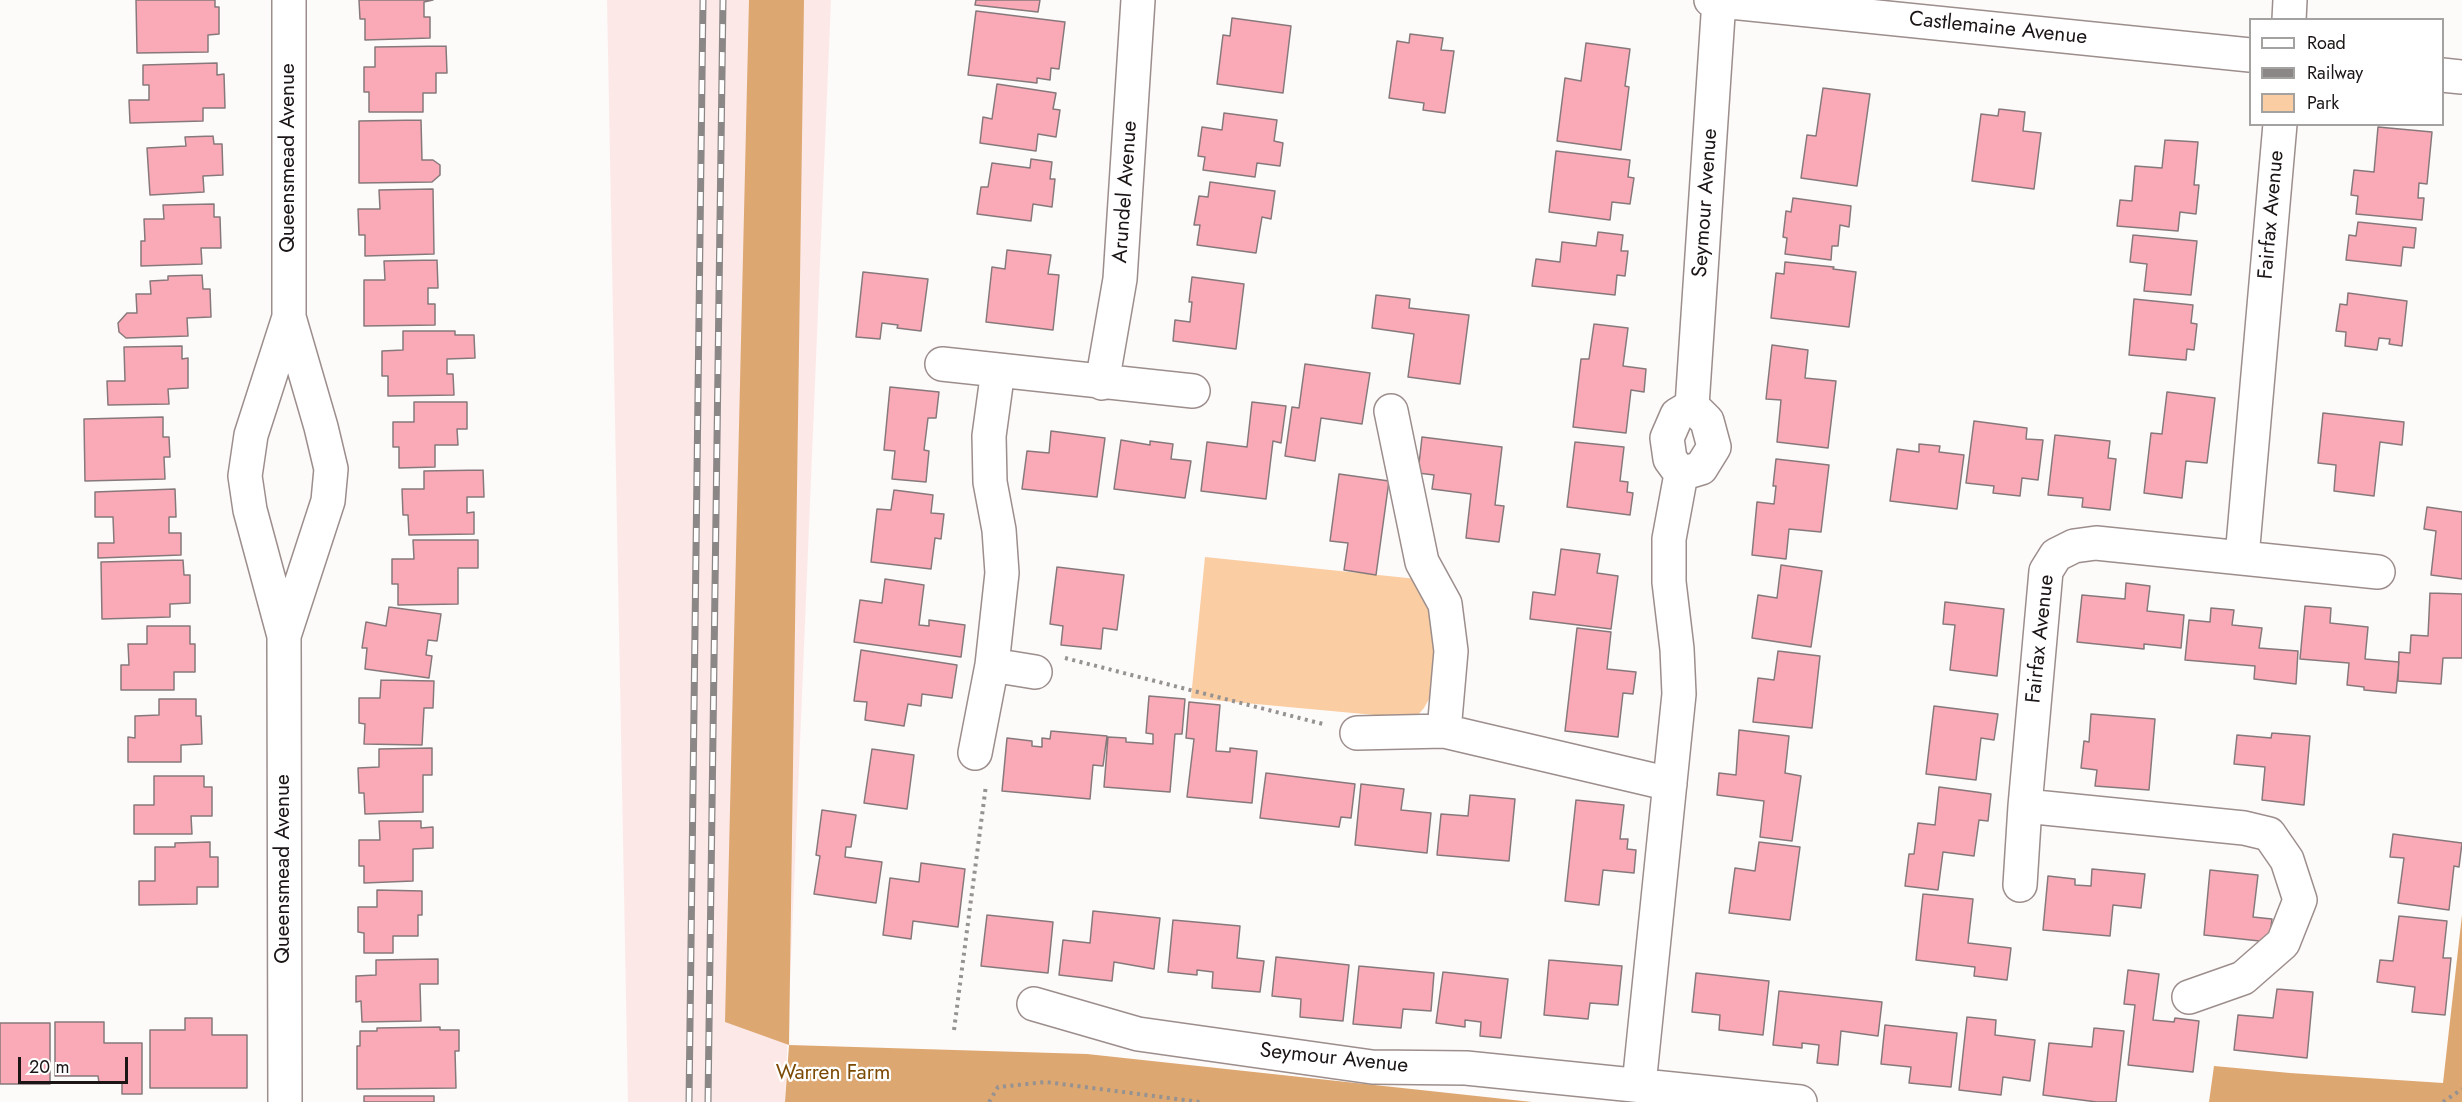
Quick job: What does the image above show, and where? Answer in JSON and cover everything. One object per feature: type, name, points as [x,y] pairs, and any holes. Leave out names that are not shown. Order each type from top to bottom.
[{"type":"street","name":"Queensmead Avenue","points":[[284,636],[328,501],[331,469],[290,317],[289,0]]},
{"type":"street","name":"Arundel Avenue","points":[[1102,383],[1120,279],[1138,0]]},
{"type":"street","name":"Castlemaine Avenue","points":[[1716,0],[2249,55]]},
{"type":"street","name":"Seymour Avenue","points":[[1692,406],[1716,0]]},
{"type":"street","points":[[2289,18],[2290,0]]},
{"type":"street","points":[[2444,75],[2462,77]]},
{"type":"street","name":"Fairfax Avenue","points":[[2242,557],[2280,126]]},
{"type":"street","name":"Queensmead Avenue","points":[[285,1102],[284,636],[250,510],[245,476],[251,435],[290,317]]},
{"type":"street","points":[[942,364],[1193,392]]},
{"type":"street","points":[[975,753],[992,665],[1002,573],[999,530],[990,482],[989,436],[998,370]]},
{"type":"street","points":[[1639,1085],[1679,694],[1677,649],[1669,582],[1669,539],[1681,474],[1670,459],[1667,438],[1677,415],[1692,406],[1707,421],[1714,447],[1701,468],[1681,474]]},
{"type":"street","points":[[1391,411],[1422,562],[1445,604],[1451,651],[1444,731]]},
{"type":"street","name":"Fairfax Avenue","points":[[2020,885],[2046,571],[2056,555],[2074,546],[2096,543],[2378,572]]},
{"type":"street","points":[[992,665],[1035,672]]},
{"type":"street","points":[[1357,732],[1444,731],[1670,784]]},
{"type":"street","points":[[2025,806],[2244,828],[2269,834],[2287,860],[2300,900],[2283,943],[2243,978],[2189,997]]},
{"type":"street","name":"Seymour Avenue","points":[[1034,1004],[1137,1034],[1372,1066],[1466,1068],[1800,1102]]},
{"type":"path","points":[[1035,672],[1064,657],[1357,732]]},
{"type":"path","points":[[954,1030],[988,770],[975,753]]},
{"type":"path","points":[[990,1102],[998,1087],[1046,1082],[1200,1102]]},
{"type":"path","points":[[2443,1102],[2462,1089]]},
{"type":"shaded area","points":[[607,0],[831,0],[785,1102],[628,1102]]},
{"type":"green space","points":[[749,0],[804,0],[789,1045],[725,1022]]},
{"type":"green space","points":[[1205,557],[1417,579],[1428,591],[1437,651],[1429,699],[1424,708],[1417,716],[1407,718],[1191,698]]},
{"type":"green space","points":[[2462,915],[2462,1102],[2209,1102],[2214,1066],[2443,1083]]},
{"type":"green space","name":"Warren Farm","points":[[789,1045],[1087,1054],[1532,1102],[785,1102]]},
{"type":"building","points":[[136,0],[215,0],[215,7],[219,7],[219,34],[208,35],[208,52],[137,53]]},
{"type":"building","points":[[359,0],[433,0],[424,2],[424,17],[430,17],[430,38],[365,40],[365,19],[360,19]]},
{"type":"building","points":[[976,0],[1040,0],[1038,12],[975,5]]},
{"type":"building","points":[[976,11],[1065,22],[1059,69],[1051,68],[1050,80],[1037,78],[1037,83],[968,75]]},
{"type":"building","points":[[1232,18],[1291,26],[1283,93],[1217,84],[1223,35],[1230,36]]},
{"type":"building","points":[[1410,34],[1443,38],[1441,50],[1454,51],[1445,113],[1423,110],[1424,103],[1389,98],[1397,41],[1409,43]]},
{"type":"building","points":[[1586,43],[1630,49],[1625,86],[1629,87],[1621,150],[1557,141],[1565,78],[1581,81]]},
{"type":"building","points":[[446,46],[447,73],[436,73],[436,93],[423,93],[423,112],[369,112],[369,92],[364,92],[364,67],[375,67],[375,47]]},
{"type":"building","points":[[217,63],[217,75],[224,74],[225,108],[203,108],[203,121],[130,123],[129,100],[149,100],[149,85],[143,85],[143,65]]},
{"type":"building","points":[[997,84],[1056,93],[1053,109],[1060,110],[1056,137],[1038,134],[1036,151],[980,143],[983,117],[992,119]]},
{"type":"building","points":[[1823,88],[1870,94],[1857,186],[1801,178],[1807,135],[1816,136]]},
{"type":"building","points":[[1999,109],[2025,112],[2023,131],[2041,133],[2034,189],[1972,181],[1981,114],[1998,116]]},
{"type":"building","points":[[1224,113],[1277,120],[1274,141],[1283,143],[1280,166],[1257,163],[1255,177],[1203,170],[1205,157],[1198,156],[1202,127],[1222,130]]},
{"type":"building","points":[[421,120],[422,160],[433,160],[440,165],[440,175],[432,182],[359,183],[359,121]]},
{"type":"building","points":[[2378,127],[2432,132],[2427,184],[2419,183],[2418,198],[2424,198],[2422,220],[2356,214],[2358,196],[2351,195],[2354,170],[2374,172]]},
{"type":"building","points":[[213,136],[214,144],[222,144],[223,175],[203,176],[204,192],[150,195],[147,148],[186,146],[185,137]]},
{"type":"building","points":[[2165,140],[2198,142],[2194,185],[2199,185],[2196,214],[2180,212],[2178,231],[2117,226],[2120,200],[2132,201],[2135,166],[2162,168]]},
{"type":"building","points":[[1556,151],[1630,160],[1628,177],[1634,178],[1630,204],[1612,202],[1610,220],[1549,212]]},
{"type":"building","points":[[1031,159],[1052,162],[1050,179],[1055,179],[1052,207],[1033,204],[1031,221],[977,214],[981,187],[988,187],[992,163],[1030,168]]},
{"type":"building","points":[[1210,182],[1275,191],[1271,219],[1262,217],[1256,253],[1197,245],[1200,225],[1194,225],[1199,196],[1208,197]]},
{"type":"building","points":[[433,189],[434,254],[365,256],[365,235],[359,235],[358,209],[380,209],[379,190]]},
{"type":"building","points":[[1793,198],[1851,206],[1849,227],[1840,225],[1838,246],[1832,246],[1831,260],[1785,254],[1787,238],[1783,237],[1786,211],[1791,212]]},
{"type":"building","points":[[214,204],[214,217],[220,217],[221,248],[201,248],[202,264],[141,266],[141,241],[145,241],[144,219],[164,219],[163,205]]},
{"type":"building","points":[[2358,222],[2416,228],[2414,248],[2403,247],[2401,266],[2346,260],[2349,235],[2356,236]]},
{"type":"building","points":[[1598,232],[1623,235],[1621,251],[1628,251],[1625,276],[1617,275],[1615,295],[1532,286],[1536,259],[1560,262],[1562,242],[1596,246]]},
{"type":"building","points":[[2133,235],[2197,241],[2191,295],[2144,291],[2147,264],[2130,262]]},
{"type":"building","points":[[1007,250],[1051,255],[1048,274],[1059,275],[1053,330],[986,322],[992,267],[1005,269]]},
{"type":"building","points":[[437,260],[438,288],[428,288],[428,304],[435,304],[435,325],[364,326],[364,280],[385,280],[384,261]]},
{"type":"building","points":[[1785,262],[1834,267],[1833,269],[1856,272],[1849,327],[1771,318],[1776,273],[1784,274]]},
{"type":"building","points":[[863,272],[928,279],[921,331],[897,328],[898,325],[882,323],[880,339],[856,337]]},
{"type":"building","points":[[202,275],[203,289],[210,289],[211,317],[187,318],[188,336],[126,338],[119,332],[118,323],[127,313],[137,313],[136,294],[151,294],[150,281],[168,280],[168,276]]},
{"type":"building","points":[[1192,277],[1244,284],[1236,349],[1173,341],[1175,320],[1190,322],[1192,302],[1189,302]]},
{"type":"building","points":[[2348,293],[2407,301],[2402,346],[2389,344],[2390,339],[2379,338],[2377,350],[2345,346],[2346,332],[2336,331],[2340,304],[2347,305]]},
{"type":"building","points":[[1376,295],[1410,299],[1409,308],[1469,315],[1460,384],[1408,377],[1414,334],[1372,328]]},
{"type":"building","points":[[2134,299],[2193,305],[2191,323],[2197,324],[2194,350],[2187,349],[2186,360],[2129,355]]},
{"type":"building","points":[[1594,324],[1628,328],[1623,366],[1646,369],[1644,392],[1631,390],[1626,433],[1573,427],[1581,359],[1589,359]]},
{"type":"building","points":[[403,331],[455,331],[455,335],[474,335],[475,358],[447,359],[447,374],[453,374],[454,395],[388,396],[388,376],[382,376],[382,351],[403,350]]},
{"type":"building","points":[[1772,345],[1808,350],[1805,378],[1836,381],[1828,448],[1777,442],[1781,400],[1766,399]]},
{"type":"building","points":[[182,346],[182,359],[188,358],[188,388],[168,389],[169,404],[108,405],[107,381],[125,381],[124,347]]},
{"type":"building","points":[[1305,364],[1370,373],[1362,424],[1321,418],[1315,461],[1285,456],[1292,407],[1299,408]]},
{"type":"building","points":[[890,387],[939,392],[936,418],[928,418],[924,450],[929,451],[926,482],[892,479],[895,451],[884,450]]},
{"type":"building","points":[[2167,392],[2215,398],[2207,463],[2186,461],[2182,498],[2144,493],[2151,433],[2162,434]]},
{"type":"building","points":[[414,402],[467,402],[467,429],[457,429],[458,445],[435,445],[435,467],[399,468],[399,447],[393,447],[393,422],[414,422]]},
{"type":"building","points":[[1252,402],[1286,406],[1281,443],[1273,441],[1266,499],[1201,491],[1207,442],[1247,447]]},
{"type":"building","points":[[2323,413],[2404,422],[2402,445],[2380,442],[2374,496],[2334,491],[2336,465],[2318,463]]},
{"type":"building","points":[[163,417],[163,437],[169,437],[170,457],[164,457],[165,479],[85,481],[84,419]]},
{"type":"building","points":[[1974,421],[2027,428],[2026,439],[2043,440],[2038,480],[2022,478],[2020,496],[1993,493],[1994,486],[1966,483]]},
{"type":"building","points":[[1051,431],[1105,438],[1097,497],[1022,489],[1027,451],[1049,453]]},
{"type":"building","points":[[2055,435],[2110,441],[2108,458],[2116,459],[2110,510],[2082,507],[2083,498],[2048,495]]},
{"type":"building","points":[[1422,437],[1502,447],[1495,505],[1504,506],[1499,542],[1466,538],[1471,494],[1432,489],[1434,475],[1418,473]]},
{"type":"building","points":[[1121,440],[1150,445],[1150,441],[1173,444],[1171,459],[1191,461],[1185,498],[1114,489]]},
{"type":"building","points":[[1575,442],[1624,447],[1620,481],[1628,482],[1627,492],[1633,493],[1630,515],[1567,507]]},
{"type":"building","points":[[1919,444],[1940,446],[1939,452],[1964,455],[1957,509],[1890,501],[1897,449],[1919,452]]},
{"type":"building","points":[[1776,459],[1829,465],[1821,532],[1789,529],[1786,559],[1752,555],[1757,502],[1774,504]]},
{"type":"building","points":[[483,470],[484,497],[467,497],[467,513],[474,512],[474,534],[409,535],[408,515],[403,515],[402,489],[424,489],[424,471]]},
{"type":"building","points":[[1339,474],[1389,481],[1376,575],[1344,570],[1348,543],[1330,541]]},
{"type":"building","points":[[175,489],[176,517],[169,517],[169,533],[181,533],[181,555],[98,558],[98,543],[114,543],[113,517],[95,517],[95,492]]},
{"type":"building","points":[[894,490],[933,495],[931,513],[944,514],[941,539],[935,538],[931,569],[871,562],[877,509],[891,510]]},
{"type":"building","points":[[2427,507],[2462,512],[2462,579],[2431,575],[2436,531],[2424,529]]},
{"type":"building","points":[[413,540],[478,540],[478,568],[458,568],[458,604],[398,605],[398,584],[392,584],[392,559],[414,559]]},
{"type":"building","points":[[1561,549],[1600,554],[1597,573],[1618,576],[1611,629],[1530,619],[1533,592],[1555,595]]},
{"type":"building","points":[[183,560],[184,575],[190,575],[190,603],[170,604],[170,617],[102,619],[101,562]]},
{"type":"building","points":[[1781,565],[1822,571],[1811,647],[1752,638],[1758,595],[1777,598]]},
{"type":"building","points":[[1057,567],[1124,575],[1117,630],[1103,628],[1101,649],[1061,645],[1063,626],[1050,624]]},
{"type":"building","points":[[885,579],[924,585],[919,625],[929,626],[929,620],[965,625],[961,657],[854,642],[860,600],[882,603]]},
{"type":"building","points":[[2126,583],[2150,586],[2147,611],[2184,615],[2181,648],[2144,644],[2144,649],[2077,642],[2082,595],[2125,599]]},
{"type":"building","points":[[2430,593],[2462,594],[2462,658],[2443,658],[2441,684],[2398,681],[2399,652],[2410,653],[2411,635],[2428,636]]},
{"type":"building","points":[[1945,602],[2004,609],[1997,676],[1950,670],[1955,625],[1943,624]]},
{"type":"building","points":[[2305,606],[2331,608],[2330,623],[2368,627],[2365,659],[2399,662],[2396,693],[2364,690],[2364,687],[2347,685],[2349,663],[2300,659]]},
{"type":"building","points":[[389,607],[441,614],[437,641],[428,640],[426,655],[432,656],[429,678],[365,669],[367,648],[362,648],[366,622],[386,626]]},
{"type":"building","points":[[2211,608],[2234,610],[2232,625],[2262,628],[2259,648],[2298,651],[2296,684],[2254,679],[2255,666],[2185,660],[2189,620],[2210,622]]},
{"type":"building","points":[[147,626],[190,626],[190,644],[195,644],[195,672],[174,672],[174,690],[121,690],[121,665],[129,665],[128,644],[147,644]]},
{"type":"building","points":[[1577,628],[1611,632],[1607,669],[1636,672],[1633,694],[1623,693],[1618,737],[1565,731]]},
{"type":"building","points":[[861,650],[957,665],[952,698],[922,694],[921,706],[908,704],[904,726],[865,720],[867,702],[854,701]]},
{"type":"building","points":[[1778,651],[1820,656],[1812,728],[1753,722],[1758,678],[1774,680]]},
{"type":"building","points":[[381,680],[434,681],[433,708],[424,708],[422,745],[364,744],[365,724],[359,723],[359,698],[380,698]]},
{"type":"building","points":[[1149,696],[1185,699],[1182,734],[1175,734],[1170,792],[1104,787],[1108,737],[1126,738],[1126,742],[1153,744],[1153,734],[1146,733]]},
{"type":"building","points":[[159,699],[196,699],[196,716],[201,716],[202,744],[181,745],[181,762],[128,762],[128,737],[135,738],[135,716],[159,715]]},
{"type":"building","points":[[1189,702],[1220,705],[1216,751],[1230,752],[1230,748],[1257,751],[1252,803],[1187,797],[1194,739],[1186,738]]},
{"type":"building","points":[[1934,706],[1998,714],[1994,740],[1981,738],[1976,780],[1926,774]]},
{"type":"building","points":[[2091,714],[2155,719],[2149,790],[2095,786],[2097,770],[2081,768],[2084,741],[2089,742]]},
{"type":"building","points":[[1739,730],[1789,736],[1785,773],[1801,776],[1792,841],[1760,837],[1764,801],[1717,795],[1719,773],[1736,775]]},
{"type":"building","points":[[1051,731],[1107,736],[1103,766],[1093,765],[1090,799],[1002,791],[1007,738],[1032,741],[1032,746],[1042,747],[1042,738],[1050,739]]},
{"type":"building","points":[[2272,733],[2310,736],[2304,805],[2262,800],[2265,767],[2234,764],[2237,735],[2271,738]]},
{"type":"building","points":[[432,748],[432,775],[423,775],[423,812],[365,814],[364,793],[359,793],[358,768],[379,767],[379,749]]},
{"type":"building","points":[[872,749],[914,755],[907,809],[864,803]]},
{"type":"building","points":[[1266,773],[1355,784],[1351,818],[1341,817],[1339,827],[1260,818]]},
{"type":"building","points":[[154,776],[204,776],[204,787],[212,787],[212,816],[191,816],[192,834],[134,834],[134,805],[154,805]]},
{"type":"building","points":[[1361,784],[1404,789],[1401,810],[1431,813],[1427,853],[1355,845]]},
{"type":"building","points":[[1939,787],[1991,794],[1988,821],[1979,820],[1974,856],[1943,852],[1938,890],[1905,886],[1909,854],[1914,854],[1918,823],[1935,825]]},
{"type":"building","points":[[1470,795],[1515,799],[1509,861],[1437,855],[1441,814],[1468,816]]},
{"type":"building","points":[[1576,800],[1624,805],[1620,839],[1628,839],[1627,849],[1636,850],[1634,873],[1603,870],[1599,905],[1565,901]]},
{"type":"building","points":[[822,810],[856,815],[851,847],[846,847],[845,857],[882,862],[876,903],[814,894],[820,856],[816,855]]},
{"type":"building","points":[[379,821],[421,821],[421,828],[433,827],[433,848],[413,849],[413,881],[364,883],[364,866],[359,866],[359,840],[380,840]]},
{"type":"building","points":[[2393,834],[2462,843],[2459,867],[2454,866],[2449,910],[2398,903],[2404,858],[2390,857]]},
{"type":"building","points":[[210,842],[210,857],[218,857],[218,887],[197,887],[197,904],[139,905],[139,881],[155,881],[155,847],[175,847],[175,843]]},
{"type":"building","points":[[1759,842],[1800,847],[1790,920],[1729,913],[1735,868],[1755,871]]},
{"type":"building","points":[[921,863],[965,869],[958,927],[913,921],[911,939],[883,935],[890,878],[919,882]]},
{"type":"building","points":[[2092,869],[2145,874],[2141,908],[2113,905],[2110,936],[2043,930],[2048,876],[2075,879],[2075,885],[2091,886]]},
{"type":"building","points":[[2210,870],[2258,875],[2253,917],[2272,919],[2269,942],[2204,935]]},
{"type":"building","points":[[377,890],[422,891],[422,915],[418,915],[418,936],[393,936],[393,953],[364,953],[364,933],[358,932],[358,907],[377,907]]},
{"type":"building","points":[[1923,894],[1973,899],[1968,943],[2011,948],[2007,980],[1974,976],[1975,967],[1916,960]]},
{"type":"building","points":[[1093,911],[1160,918],[1154,969],[1114,962],[1112,981],[1059,975],[1063,940],[1090,943]]},
{"type":"building","points":[[987,915],[1053,922],[1048,973],[981,966]]},
{"type":"building","points":[[2399,916],[2447,921],[2443,958],[2451,958],[2445,1015],[2412,1012],[2415,987],[2377,982],[2380,960],[2393,961]]},
{"type":"building","points":[[1173,920],[1240,926],[1237,958],[1264,961],[1260,992],[1212,988],[1213,972],[1197,970],[1197,975],[1168,972]]},
{"type":"building","points":[[1276,957],[1349,965],[1343,1021],[1300,1017],[1301,999],[1272,996]]},
{"type":"building","points":[[438,959],[438,984],[420,984],[421,1021],[362,1022],[361,1001],[356,1002],[356,976],[376,975],[376,960]]},
{"type":"building","points":[[1549,960],[1622,966],[1618,1005],[1590,1003],[1588,1019],[1544,1015]]},
{"type":"building","points":[[1359,966],[1434,973],[1431,1011],[1403,1009],[1401,1028],[1353,1024]]},
{"type":"building","points":[[2128,970],[2159,974],[2153,1020],[2174,1022],[2175,1018],[2199,1021],[2193,1072],[2128,1065],[2135,1005],[2124,1004]]},
{"type":"building","points":[[1443,972],[1508,979],[1501,1038],[1480,1036],[1481,1022],[1465,1020],[1465,1027],[1436,1023]]},
{"type":"building","points":[[1696,973],[1769,981],[1763,1035],[1719,1030],[1720,1015],[1692,1012]]},
{"type":"building","points":[[2277,989],[2313,992],[2307,1058],[2234,1050],[2238,1015],[2273,1018]]},
{"type":"building","points":[[1779,991],[1882,1002],[1878,1036],[1841,1031],[1838,1065],[1817,1063],[1819,1045],[1802,1043],[1802,1048],[1773,1045]]},
{"type":"building","points":[[1967,1017],[1996,1020],[1995,1035],[2035,1040],[2030,1081],[2003,1077],[2001,1095],[1959,1090]]},
{"type":"building","points":[[185,1018],[212,1018],[212,1035],[247,1035],[247,1088],[150,1088],[150,1030],[185,1030]]},
{"type":"building","points":[[55,1022],[104,1022],[104,1043],[142,1043],[142,1094],[122,1094],[122,1083],[99,1083],[98,1076],[55,1076]]},
{"type":"building","points":[[0,1023],[50,1023],[50,1084],[0,1084]]},
{"type":"building","points":[[1885,1025],[1957,1033],[1951,1087],[1909,1083],[1911,1067],[1881,1064]]},
{"type":"building","points":[[440,1027],[440,1030],[459,1030],[459,1051],[455,1051],[456,1088],[357,1089],[357,1046],[360,1046],[360,1031],[377,1031],[377,1028]]},
{"type":"building","points":[[2094,1028],[2124,1031],[2116,1102],[2097,1102],[2043,1095],[2049,1043],[2092,1047]]},
{"type":"building","points":[[364,1096],[434,1096],[434,1102],[364,1102]]},
{"type":"railway","points":[[689,1102],[703,0]]},
{"type":"railway","points":[[708,1102],[723,0]]}]
